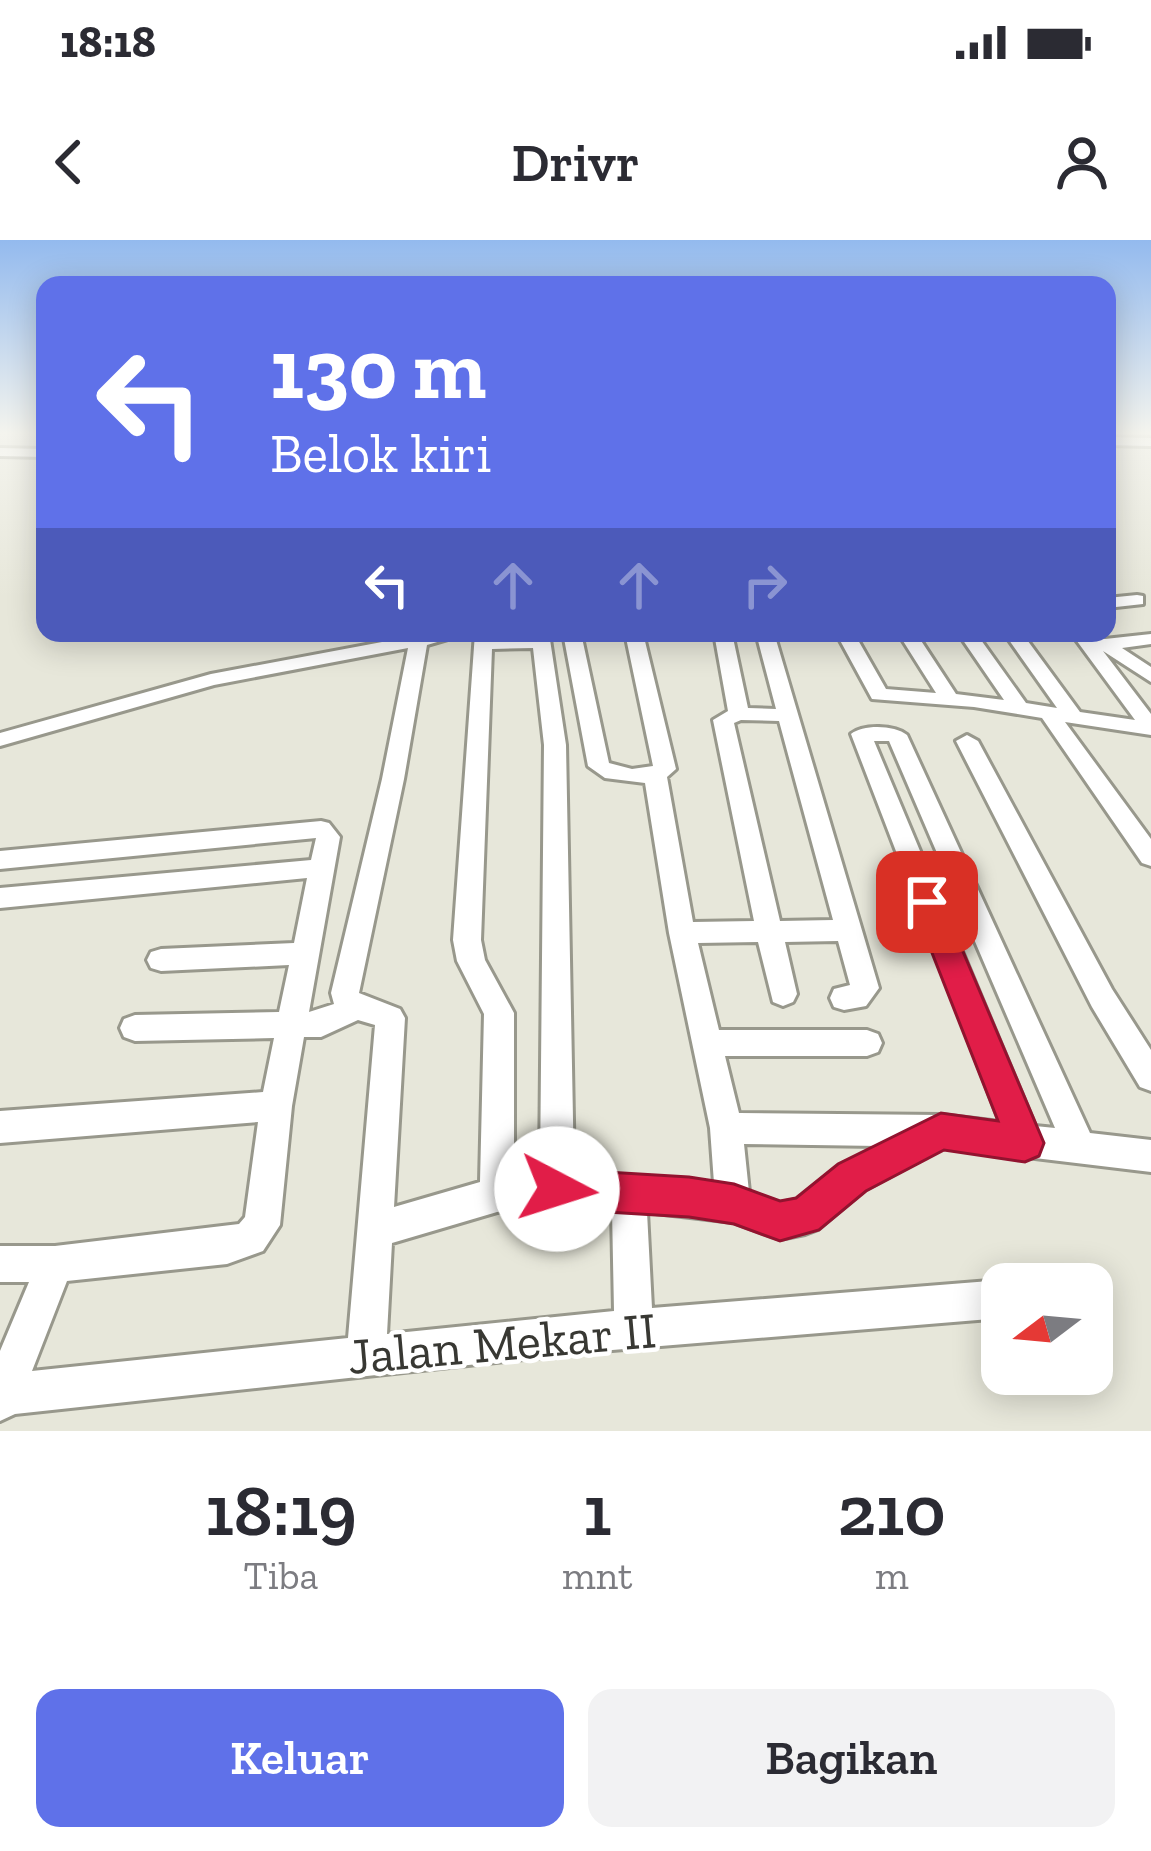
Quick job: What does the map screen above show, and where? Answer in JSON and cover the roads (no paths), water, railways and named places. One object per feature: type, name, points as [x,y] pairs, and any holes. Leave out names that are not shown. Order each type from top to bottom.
[{"type":"street","points":[[1116,602],[1137,600]]},
{"type":"street","points":[[1105,644],[1151,639]]},
{"type":"street","points":[[0,740],[198,683],[413,642]]},
{"type":"street","points":[[366,1355],[390,1018],[348,1004],[345,993],[418,642]]},
{"type":"street","points":[[485,642],[467,940],[471,961],[500,1013],[497,1195]]},
{"type":"street","points":[[542,642],[555,745],[557,1189]]},
{"type":"street","points":[[574,642],[599,766],[608,774],[655,775],[665,769],[661,736],[636,642]]},
{"type":"street","points":[[725,642],[739,714]]},
{"type":"street","points":[[768,642],[865,988],[856,997],[844,998]]},
{"type":"street","points":[[850,642],[879,695],[949,698],[1151,729]]},
{"type":"street","points":[[913,642],[949,698]]},
{"type":"street","points":[[973,642],[1021,710]]},
{"type":"street","points":[[1018,642],[1151,857]]},
{"type":"street","points":[[1086,642],[1151,729]]},
{"type":"street","points":[[1099,642],[1151,676]]},
{"type":"street","points":[[784,994],[723,719],[739,714],[788,715]]},
{"type":"street","points":[[1025,1143],[861,734],[897,735],[1080,1149]]},
{"type":"street","points":[[967,741],[1102,998],[1151,1077]]},
{"type":"street","points":[[655,775],[682,933],[726,1128],[734,1204]]},
{"type":"street","points":[[0,860],[321,829],[328,837],[277,1106],[262,1225],[250,1238],[226,1246],[55,1264],[0,1264]]},
{"type":"street","points":[[0,898],[322,868]]},
{"type":"street","points":[[682,933],[849,930]]},
{"type":"street","points":[[161,960],[304,952]]},
{"type":"street","points":[[135,1028],[321,1024],[356,1007]]},
{"type":"street","points":[[707,1043],[868,1043]]},
{"type":"street","points":[[0,1127],[277,1106]]},
{"type":"street","points":[[726,1128],[941,1131],[1151,1156]]},
{"type":"street","points":[[378,1229],[497,1195],[557,1189],[689,1197],[734,1204],[780,1221],[805,1216],[852,1178],[941,1131]]},
{"type":"street","points":[[629,1196],[634,1329]]},
{"type":"street","name":"Jalan Mekar II","points":[[55,1264],[1,1396],[366,1355],[981,1301]]}]
